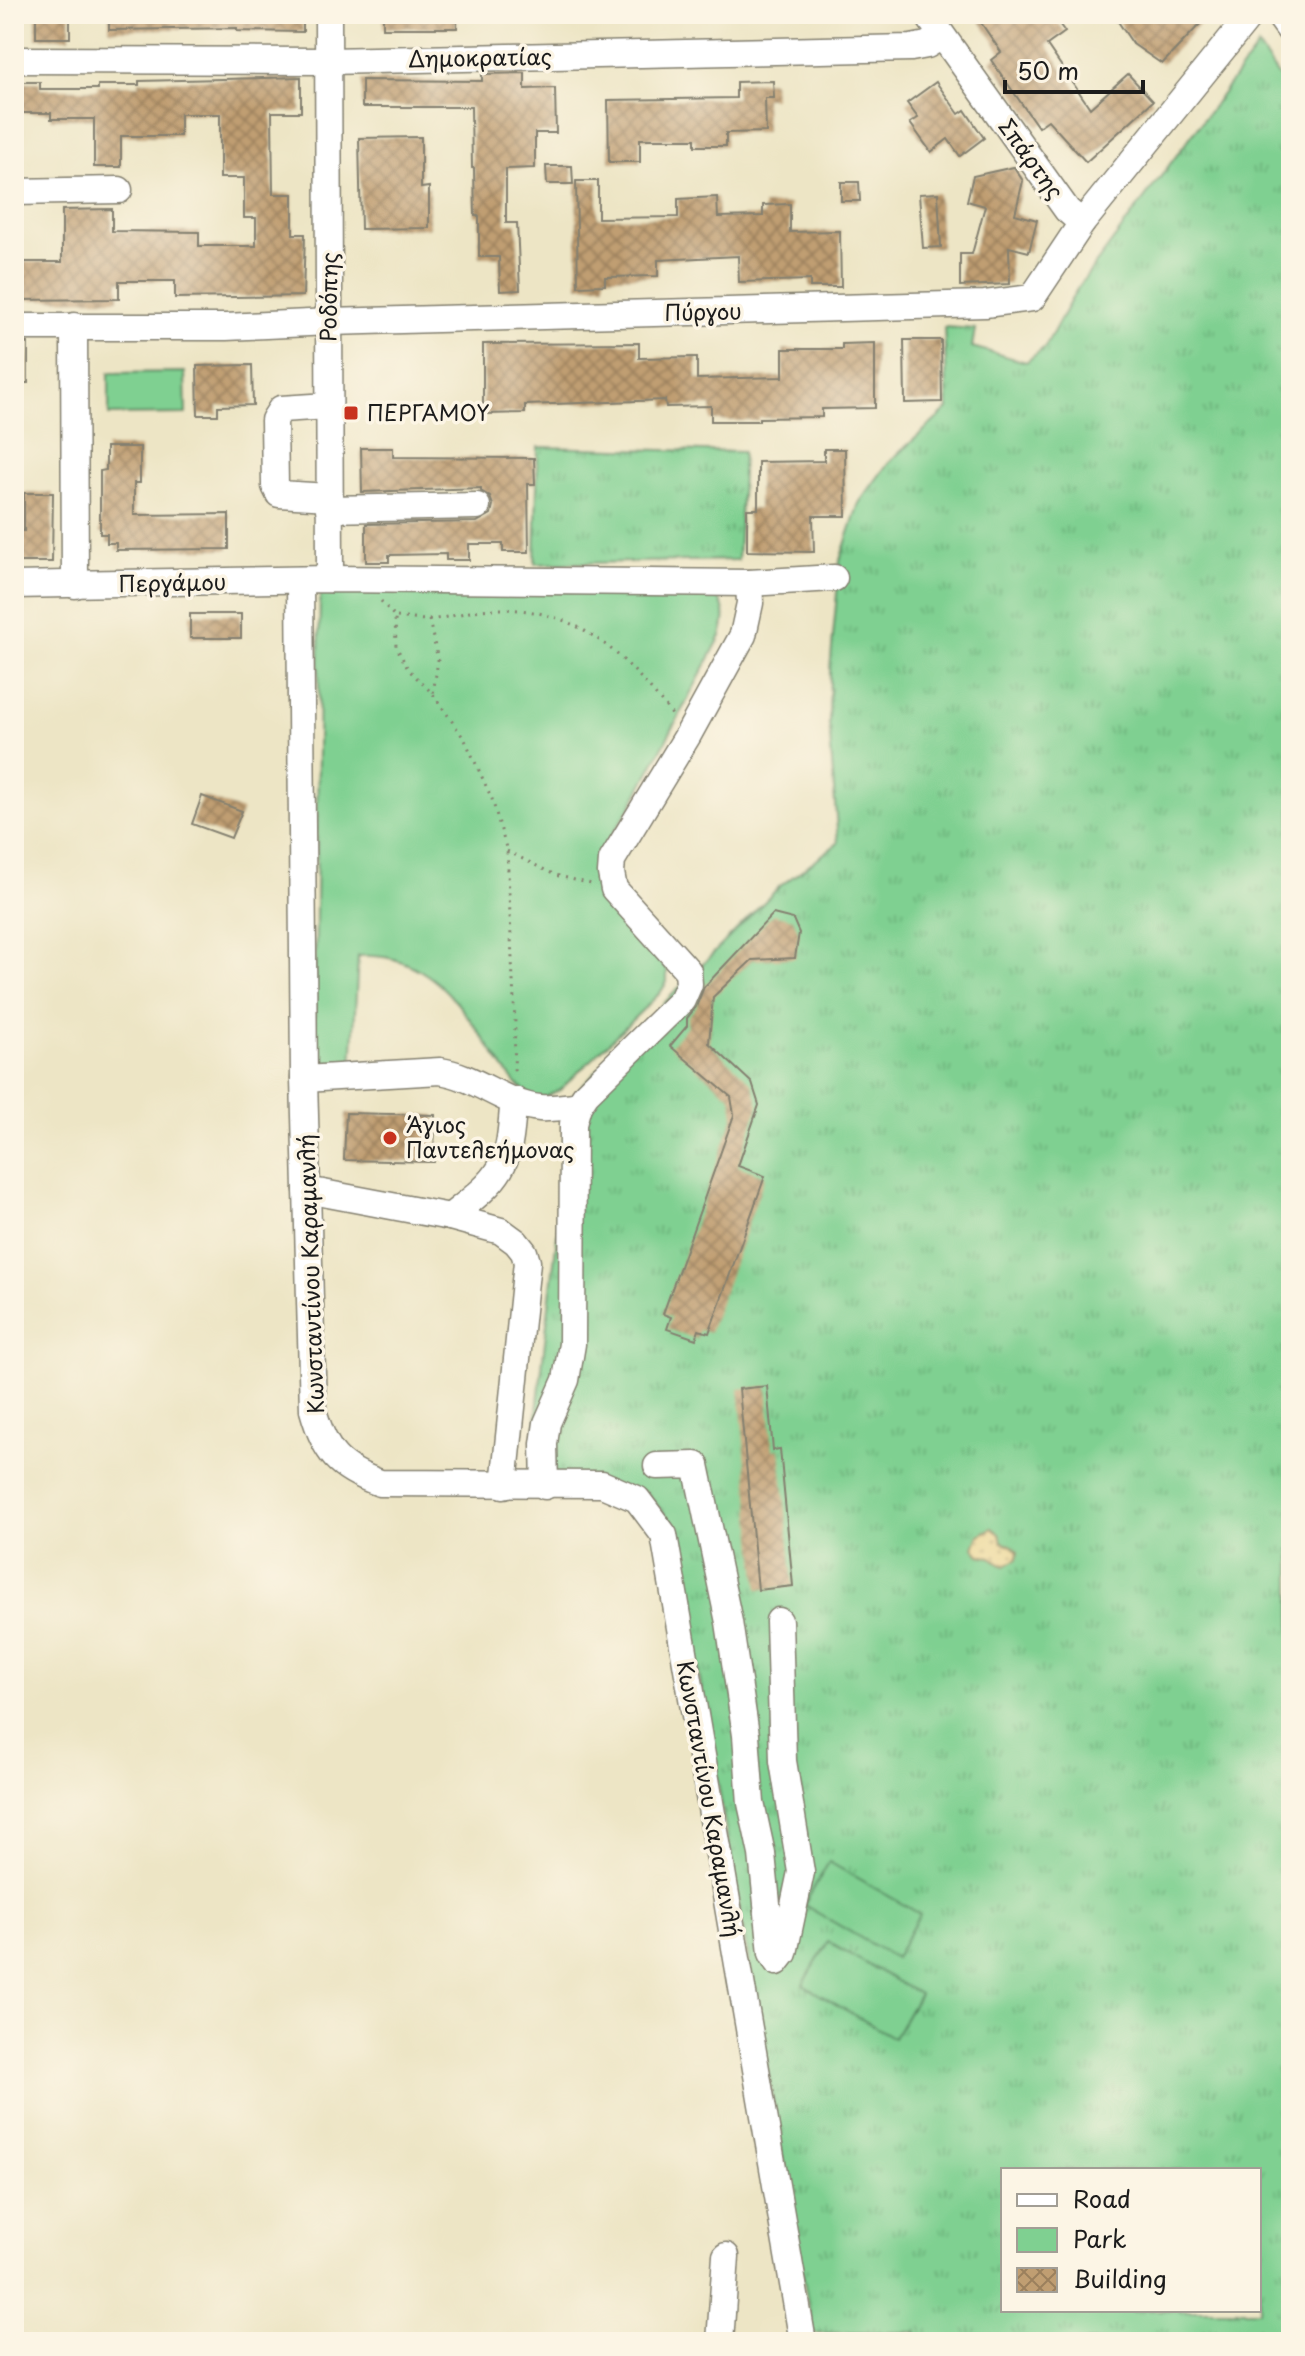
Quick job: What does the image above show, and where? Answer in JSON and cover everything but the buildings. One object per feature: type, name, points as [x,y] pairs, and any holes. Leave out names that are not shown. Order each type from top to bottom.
[{"type":"street","name":"Ροδόπης","points":[[328,14],[330,579]]},
{"type":"street","name":"Πύργου","points":[[14,327],[226,327],[985,304],[1032,298],[1082,223],[1251,14]]},
{"type":"street","points":[[1278,14],[1291,32]]},
{"type":"street","name":"Δημοκρατίας","points":[[14,60],[329,61],[911,48],[927,45],[935,25]]},
{"type":"street","name":"Σπάρτης","points":[[935,25],[1067,210],[1082,223]]},
{"type":"street","points":[[14,192],[119,190]]},
{"type":"street","points":[[74,326],[75,585]]},
{"type":"street","points":[[328,406],[281,409],[274,420],[276,490],[282,496],[329,503],[477,506]]},
{"type":"street","name":"Περγάμου","points":[[14,585],[330,579],[749,583],[834,578]]},
{"type":"street","name":"Κωνσταντίνου Καραμανλή","points":[[300,580],[304,1079],[313,1410],[321,1438],[336,1459],[354,1474],[380,1483],[602,1484],[637,1499],[664,1535],[729,1974],[803,2342]]},
{"type":"street","points":[[545,1486],[547,1423],[566,1380],[572,1344],[573,1124],[578,1106],[586,1094],[682,1000],[689,984],[688,971],[614,889],[612,860],[688,735],[743,635],[750,603],[749,583]]},
{"type":"street","points":[[304,1079],[440,1071],[460,1074],[514,1100],[539,1108],[578,1106]]},
{"type":"street","points":[[450,1217],[500,1169],[508,1148],[514,1100]]},
{"type":"street","points":[[307,1190],[450,1217],[501,1231],[524,1252],[527,1262],[504,1485]]},
{"type":"street","points":[[657,1466],[696,1465],[729,1622],[746,1735],[751,1803],[762,1854],[772,1953],[777,1962],[784,1953],[801,1872],[783,1761],[779,1621]]},
{"type":"street","points":[[720,2342],[726,2256]]},
{"type":"street","points":[[792,2342],[793,2285]]},
{"type":"path","points":[[363,580],[395,617],[396,646],[408,669],[433,694],[465,740],[482,771],[492,799],[507,851],[515,1023],[514,1100]]},
{"type":"path","points":[[395,617],[429,620],[494,608],[563,619],[591,632],[605,643],[688,735]]},
{"type":"path","points":[[429,620],[438,660],[433,694]]},
{"type":"path","points":[[507,851],[555,875],[614,889]]},
{"type":"green space","points":[[1258,46],[1291,95],[1291,2342],[917,2342],[916,2332],[813,2333],[673,1524],[645,1491],[530,1473],[573,1095],[779,887],[838,843],[829,723],[830,670],[840,560],[859,503],[889,462],[948,409],[944,327],[975,329],[972,347],[1026,362],[1045,347],[1077,289]]},
{"type":"green space","points":[[185,372],[186,414],[109,415],[109,373]]},
{"type":"green space","points":[[538,447],[743,452],[738,560],[535,564]]},
{"type":"green space","points":[[320,591],[712,591],[723,607],[721,636],[632,805],[603,848],[598,863],[598,877],[605,893],[667,969],[667,982],[660,993],[560,1090],[540,1100],[513,1080],[467,1015],[438,983],[403,962],[382,957],[358,956],[352,1069],[314,1067]]},
{"type":"green space","points":[[829,1862],[920,1914],[895,1958],[804,1905]]},
{"type":"green space","points":[[828,1942],[919,1994],[894,2038],[803,1985]]},
{"type":"sand","points":[[992,1528],[1000,1534],[1002,1542],[1018,1552],[1017,1559],[1005,1566],[991,1557],[980,1555],[974,1548],[979,1535]]},
{"type":"place","name":"ΠΕΡΓΑΜΟΥ","points":[[351,413]]},
{"type":"place","name":"Άγιος Παντελεήμονας","points":[[390,1138]]}]
